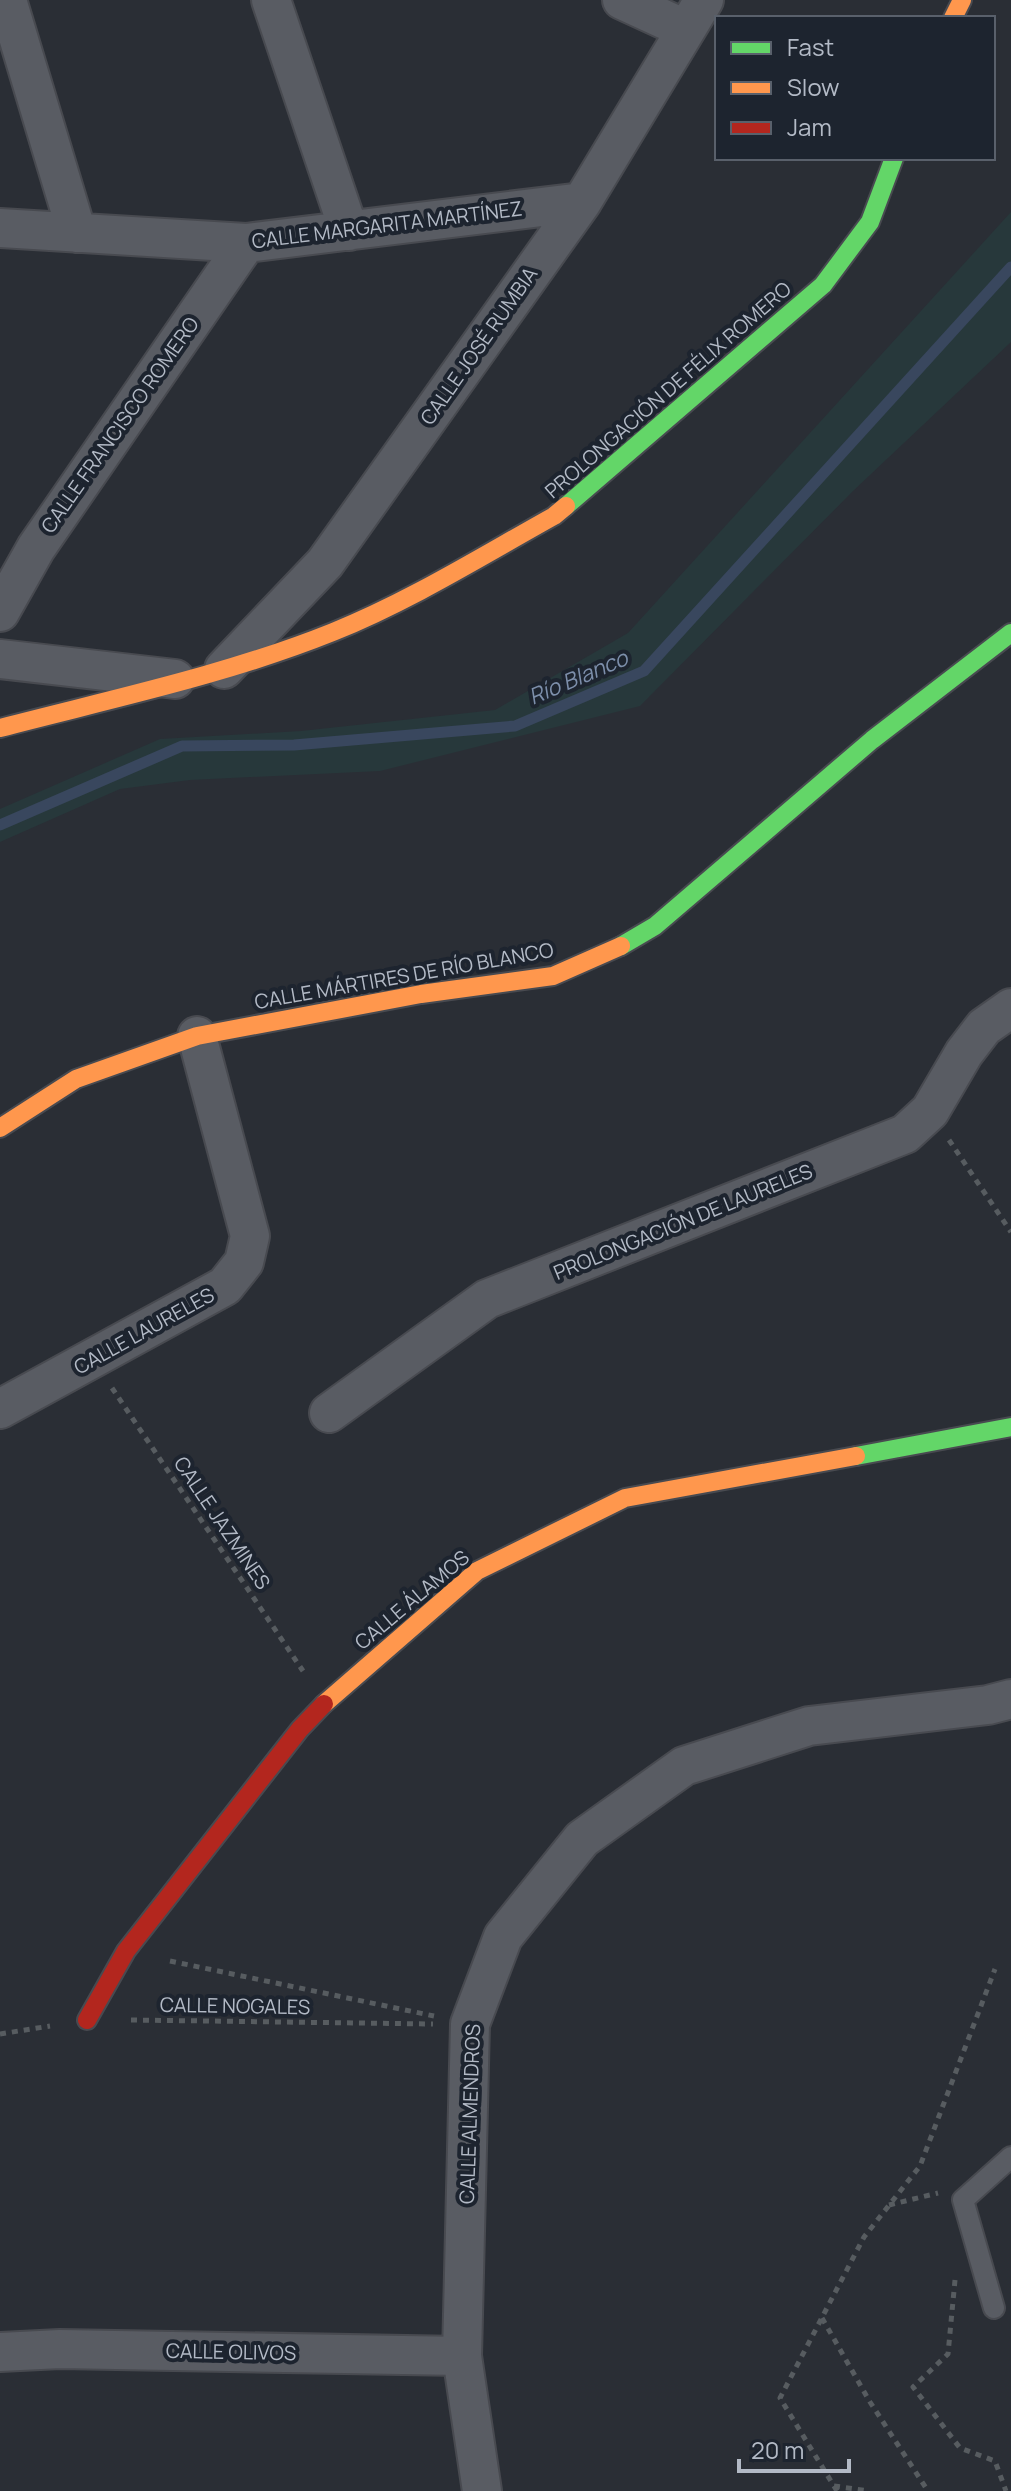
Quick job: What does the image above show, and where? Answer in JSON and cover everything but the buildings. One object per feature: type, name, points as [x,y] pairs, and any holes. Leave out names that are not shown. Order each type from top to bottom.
[{"type":"main road","name":"PROLONGACIÓN DE FÉLIX ROMERO","points":[[0,728],[186,680],[333,632],[416,592],[554,516],[823,285],[870,222],[893,160]]},
{"type":"main road","name":"CALLE MÁRTIRES DE RÍO BLANCO","points":[[0,1128],[76,1079],[197,1036],[421,994],[553,976],[604,956],[655,926],[872,740],[1011,633]]},
{"type":"main road","name":"CALLE ÁLAMOS","points":[[87,2020],[126,1951],[300,1729],[325,1703],[477,1571],[625,1498],[1011,1427]]},
{"type":"street","points":[[7,0],[77,233]]},
{"type":"street","points":[[271,0],[349,231]]},
{"type":"street","points":[[622,0],[694,14]]},
{"type":"street","name":"CALLE JOSÉ RUMBIA","points":[[224,669],[325,563],[582,202],[694,14]]},
{"type":"street","name":"CALLE MARGARITA MARTÍNEZ","points":[[0,228],[246,243],[582,202]]},
{"type":"street","name":"CALLE FRANCISCO ROMERO","points":[[0,612],[36,548],[246,243]]},
{"type":"street","points":[[0,659],[186,680]]},
{"type":"street","name":"PROLONGACIÓN DE LAURELES","points":[[329,1413],[487,1299],[905,1134],[930,1111],[964,1053],[984,1027],[1011,1008]]},
{"type":"street","name":"CALLE LAURELES","points":[[0,1409],[93,1361],[225,1286],[244,1262],[250,1236],[197,1036]]},
{"type":"street","name":"CALLE ALMENDROS","points":[[482,2491],[462,2356],[470,2024],[503,1937],[582,1839],[684,1766],[809,1726],[988,1705],[1011,1699]]},
{"type":"street","name":"CALLE OLIVOS","points":[[0,2352],[60,2349],[462,2356]]},
{"type":"lane","points":[[994,2308],[963,2200],[1011,2157]]},
{"type":"path","points":[[930,1111],[1011,1232]]},
{"type":"path","name":"CALLE JAZMINES","points":[[93,1361],[325,1703]]},
{"type":"path","points":[[126,1951],[470,2024]]},
{"type":"path","points":[[869,2491],[836,2488],[780,2398],[864,2237],[920,2166],[995,1969]]},
{"type":"path","name":"CALLE NOGALES","points":[[0,2034],[87,2020],[470,2024]]},
{"type":"path","points":[[956,2277],[948,2354],[913,2387],[960,2448],[995,2461],[1006,2491]]},
{"type":"path","points":[[822,2318],[870,2402],[928,2491]]},
{"type":"shaded area","points":[[1011,212],[1011,342],[853,491],[640,706],[380,771],[190,780],[120,789],[0,842],[0,809],[160,739],[301,731],[495,710],[628,633]]},
{"type":"waterway","name":"Río Blanco","points":[[0,825],[182,746],[294,745],[515,726],[644,671],[1011,267]]},
{"type":"traffic: fast","points":[[566,506],[823,285],[870,222],[893,160]]},
{"type":"traffic: fast","points":[[621,946],[655,926],[872,740],[1011,633]]},
{"type":"traffic: fast","points":[[856,1456],[1011,1427]]},
{"type":"traffic: slow","points":[[954,16],[962,0]]},
{"type":"traffic: slow","points":[[0,728],[210,674],[333,632],[445,577],[554,516],[566,506]]},
{"type":"traffic: slow","points":[[0,1128],[76,1079],[197,1036],[421,994],[553,976],[621,946]]},
{"type":"traffic: slow","points":[[324,1704],[477,1571],[625,1498],[856,1456]]},
{"type":"traffic: jam","points":[[87,2020],[126,1951],[300,1729],[324,1704]]}]
